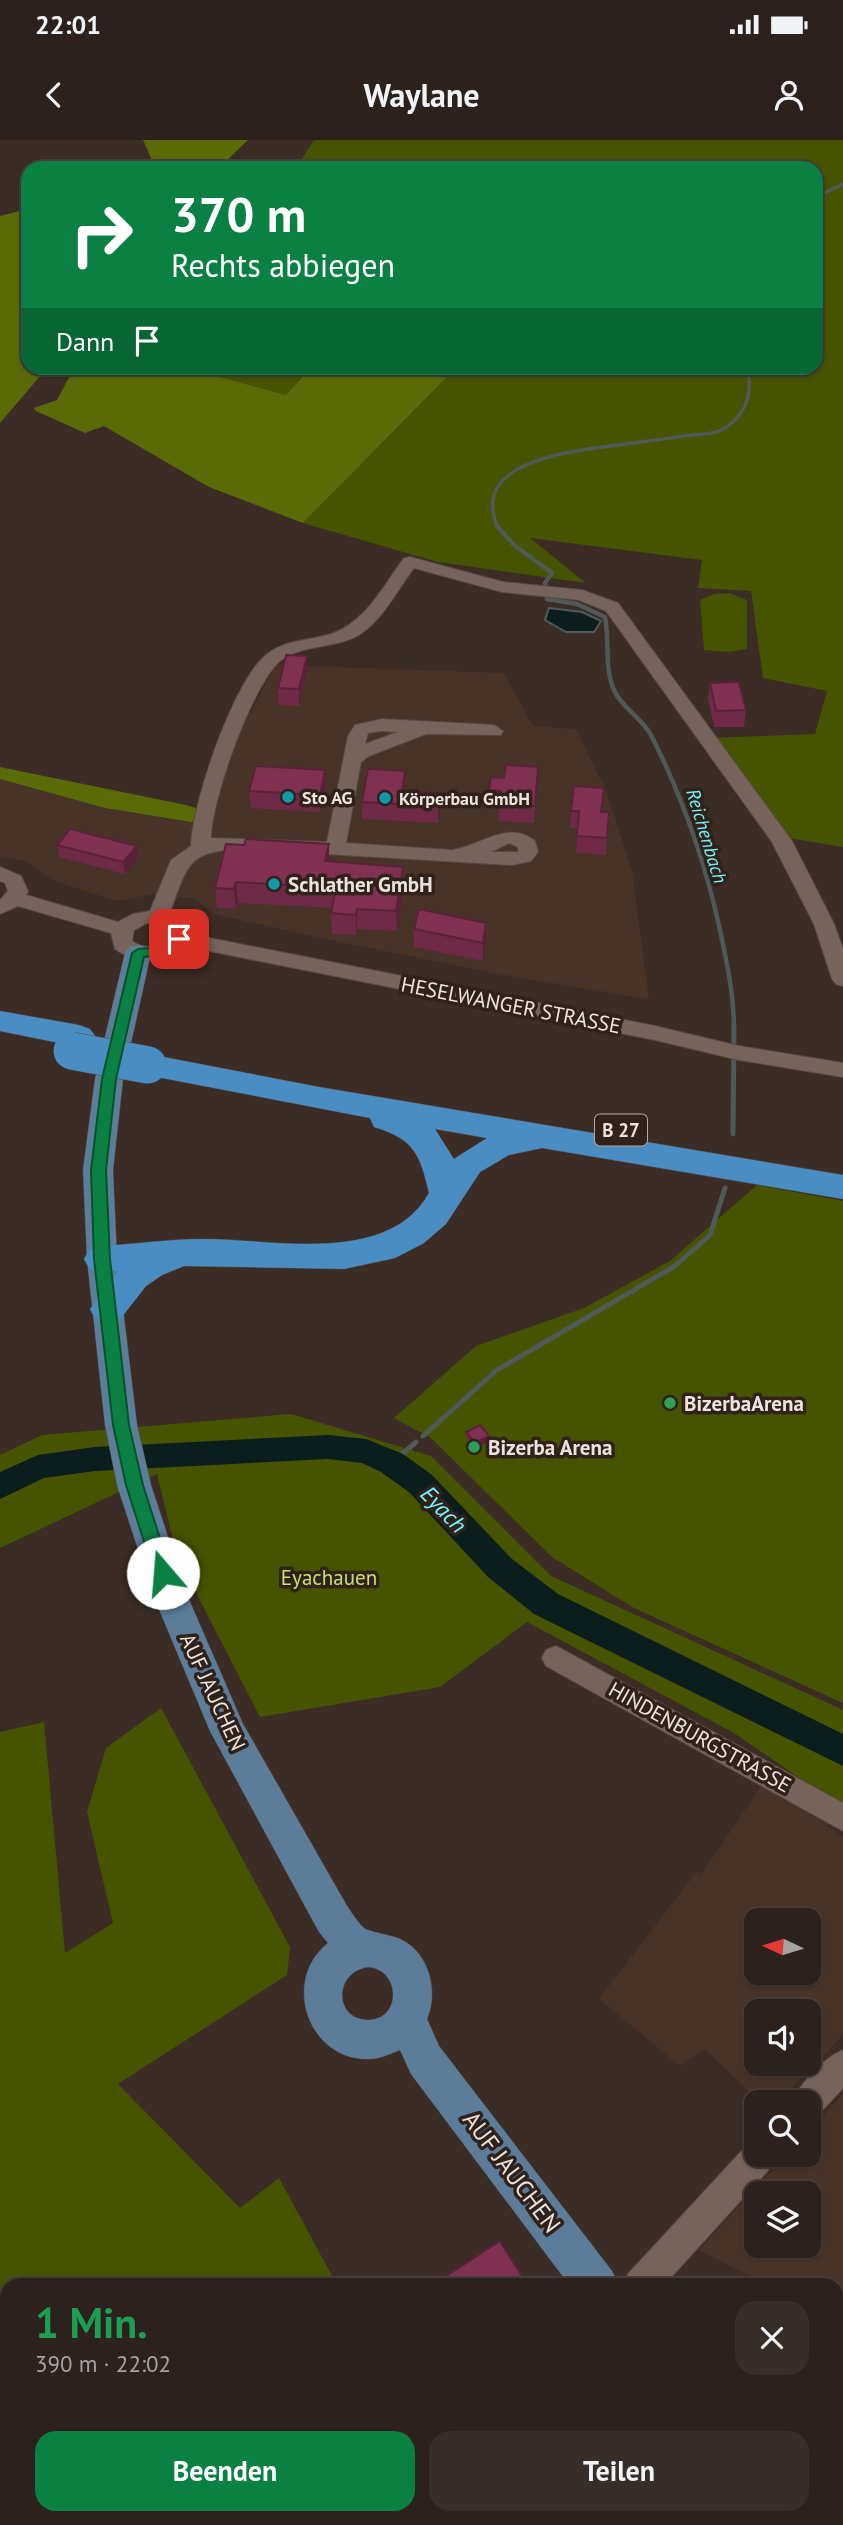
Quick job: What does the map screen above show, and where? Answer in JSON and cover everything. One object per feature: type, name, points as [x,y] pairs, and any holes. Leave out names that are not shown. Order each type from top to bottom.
[{"type":"highway","points":[[0,1013],[25,1019],[47,1030]]},
{"type":"highway","name":"B 27","points":[[0,1021],[47,1030],[76,1044]]},
{"type":"highway","name":"B 27","points":[[0,1038],[76,1044],[542,1117],[831,1174]]},
{"type":"highway","name":"B 27","points":[[150,1056],[319,1098],[542,1136],[831,1174]]},
{"type":"highway","points":[[319,1098],[348,1110],[403,1122],[423,1137],[439,1157],[446,1193]]},
{"type":"highway","points":[[102,1259],[202,1252],[321,1257],[382,1249],[412,1234],[434,1214],[468,1164],[499,1146],[542,1136]]},
{"type":"highway","points":[[108,1309],[136,1273],[155,1262],[202,1252]]},
{"type":"main road","name":"AUF JAUCHEN","points":[[130,942],[98,1170],[102,1259],[121,1425],[134,1485],[170,1595],[228,1731],[333,1919],[346,1958]]},
{"type":"main road","points":[[370,1950],[393,1956],[410,1973],[416,1996],[398,2027],[372,2039],[356,2038],[332,2023],[325,2014],[322,1988],[346,1958],[370,1950]]},
{"type":"main road","name":"AUF JAUCHEN","points":[[398,2027],[591,2278]]},
{"type":"street","points":[[201,846],[201,824],[222,755],[249,694],[273,656],[355,630],[410,562],[502,587],[582,595],[612,607],[782,841],[824,924],[843,979]]},
{"type":"street","points":[[335,850],[352,760],[362,752],[424,727],[494,731]]},
{"type":"street","points":[[158,917],[181,860],[201,846],[209,844],[241,843],[447,856]]},
{"type":"street","points":[[0,873],[18,885],[8,903],[130,942],[164,951],[179,939],[177,926],[158,917],[135,920],[130,942]]},
{"type":"street","name":"HESELWANGER STRASSE","points":[[179,939],[655,1033],[739,1053],[843,1070]]},
{"type":"street","name":"HINDENBURGSTRASSE","points":[[556,1658],[843,1818]]},
{"type":"street","points":[[820,2090],[843,2065]]},
{"type":"street","points":[[647,2278],[749,2167]]},
{"type":"shaded area","points":[[549,608],[582,612],[601,621],[594,632],[566,632],[545,620]]},
{"type":"shaded area","points":[[276,665],[504,673],[533,726],[576,729],[607,793],[632,871],[649,999],[493,973],[325,939],[214,914],[195,899],[155,894],[116,901],[52,880],[27,862],[0,856],[0,779],[105,808],[191,822]]},
{"type":"shaded area","points":[[768,1776],[836,1814],[827,1826],[843,1836],[843,2035],[821,2058],[821,1999],[744,1999],[744,2076],[803,2076],[790,2090],[748,2090],[705,2049],[680,2066],[599,1999],[697,1871],[701,1874]]},
{"type":"shaded area","points":[[843,2094],[843,2278],[753,2278],[699,2250],[744,2201],[744,2258],[821,2258],[821,2181],[762,2181],[775,2167],[821,2167],[821,2118]]},
{"type":"green space","points":[[143,140],[248,140],[226,161],[146,161],[151,158]]},
{"type":"green space","points":[[314,140],[843,140],[843,847],[783,837],[709,738],[815,734],[827,691],[763,678],[751,591],[698,588],[702,560],[530,538],[586,583],[438,562],[303,523],[449,375],[823,375],[823,161],[300,161]]},
{"type":"green space","points":[[21,211],[21,375],[41,375],[0,423],[0,216]]},
{"type":"green space","points":[[70,375],[213,375],[286,395],[304,375],[449,375],[303,523],[209,487],[104,426],[85,433],[34,408],[57,400]]},
{"type":"green space","points":[[213,375],[304,375],[286,395]]},
{"type":"green space","points":[[729,593],[747,600],[747,649],[729,652],[704,650],[700,600],[714,594]]},
{"type":"green space","points":[[0,767],[186,805],[199,809],[200,820],[191,822],[105,808],[0,779]]},
{"type":"green space","points":[[757,1185],[843,1201],[843,1703],[634,1608],[552,1557],[431,1438],[394,1418],[476,1346],[584,1308],[670,1261]]},
{"type":"green space","name":"Eyachauen","points":[[291,1414],[431,1456],[551,1576],[843,1710],[843,1808],[734,1733],[527,1622],[440,1687],[260,1717],[177,1556],[157,1474],[0,1548],[0,1455],[42,1435]]},
{"type":"green space","points":[[161,1708],[290,1947],[287,1975],[118,2084],[240,2208],[279,2178],[333,2278],[0,2278],[0,1732],[44,1722],[65,1953],[113,1923],[87,1812],[106,1748]]},
{"type":"building","points":[[286,655],[307,656],[299,689],[278,688]]},
{"type":"building","points":[[739,682],[746,710],[716,711],[710,683]]},
{"type":"building","points":[[506,765],[538,767],[535,806],[499,804],[501,791],[489,790],[491,777],[504,778]]},
{"type":"building","points":[[256,766],[325,770],[320,795],[249,791]]},
{"type":"building","points":[[368,769],[405,771],[402,791],[440,793],[438,806],[362,802]]},
{"type":"building","points":[[574,786],[604,788],[601,812],[609,812],[607,838],[577,836],[579,811],[571,811]]},
{"type":"building","points":[[70,829],[137,846],[123,862],[57,845]]},
{"type":"building","points":[[246,839],[329,844],[325,861],[403,867],[396,911],[357,909],[356,915],[331,913],[336,888],[236,882],[234,889],[215,888],[226,844],[244,845]]},
{"type":"building","points":[[419,909],[486,923],[483,943],[414,929]]},
{"type":"building","points":[[480,1425],[489,1436],[475,1443],[466,1432]]},
{"type":"building","points":[[500,2241],[523,2278],[443,2278]]},
{"type":"waterway","name":"Reichenbach","points":[[823,194],[843,184]]},
{"type":"waterway","name":"Reichenbach","points":[[498,527],[493,504],[498,487],[511,473],[531,463],[577,451],[719,431],[735,420],[741,412],[748,396],[749,375]]},
{"type":"waterway","name":"Reichenbach","points":[[497,526],[514,545],[552,573],[545,583],[547,599],[577,604],[605,617],[609,672],[614,690],[621,702],[651,735],[683,806],[700,855],[725,955],[734,1027]]},
{"type":"waterway","name":"Reichenbach","points":[[733,1134],[734,1027]]},
{"type":"waterway","name":"Reichenbach","points":[[423,1436],[497,1370],[675,1266],[710,1235],[725,1188]]},
{"type":"waterway","name":"Reichenbach","points":[[392,1463],[416,1442]]},
{"type":"waterway","name":"Eyach","points":[[0,1487],[38,1467],[95,1459],[328,1447],[366,1451],[392,1463],[421,1484],[500,1568],[546,1604],[843,1751]]},
{"type":"place","name":"Sto AG","points":[[288,797]]},
{"type":"place","name":"Körperbau GmbH","points":[[385,798]]},
{"type":"place","name":"Schlather GmbH","points":[[274,884]]},
{"type":"place","name":"BizerbaArena","points":[[670,1403]]},
{"type":"place","name":"Bizerba Arena","points":[[474,1447]]},
{"type":"route","points":[[163,1573],[134,1485],[121,1425],[102,1259],[98,1170],[109,1079],[138,953],[164,951],[179,939]]}]
